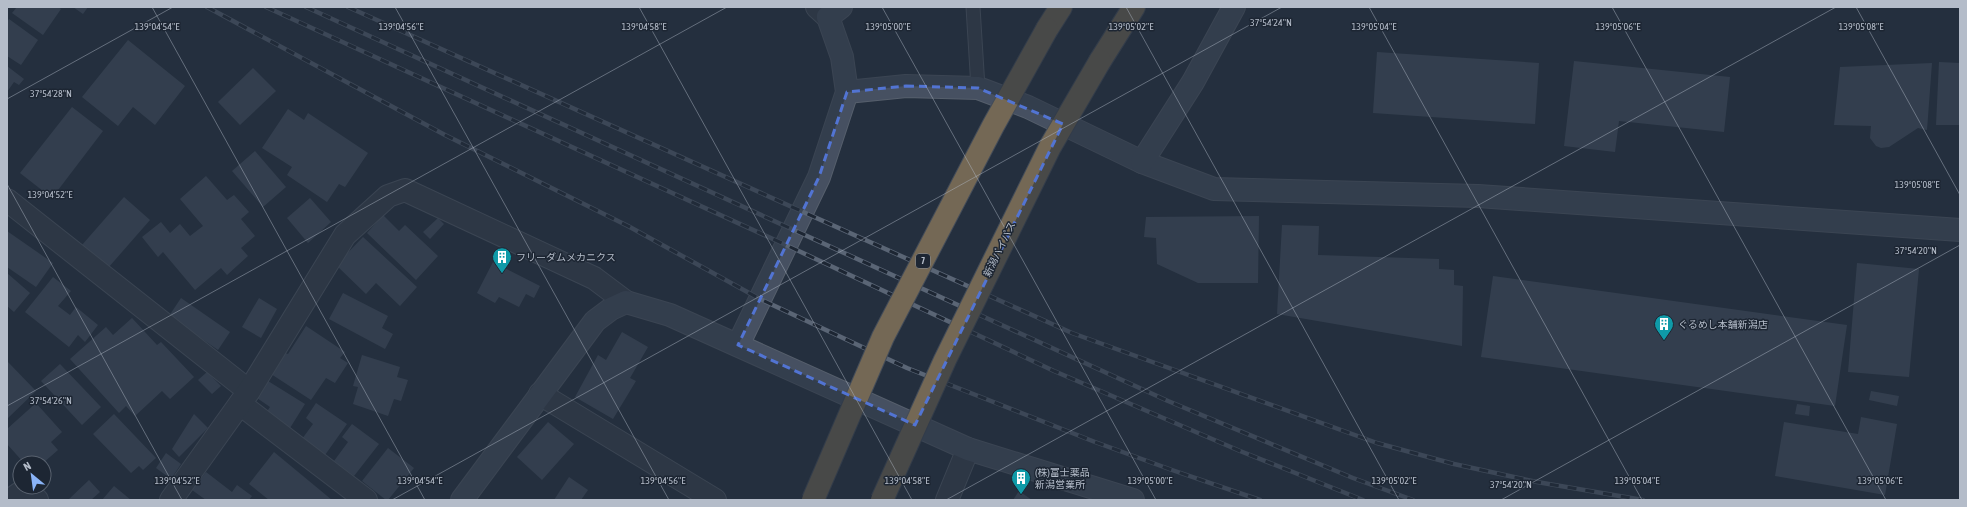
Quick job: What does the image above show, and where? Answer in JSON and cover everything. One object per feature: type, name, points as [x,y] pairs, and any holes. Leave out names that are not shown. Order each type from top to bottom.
[{"type":"highway","name":"7","points":[[813,500],[883,337],[1046,29],[1061,7]]},
{"type":"highway","name":"新潟バイパス","points":[[882,500],[945,360],[1050,147],[1100,61],[1134,7]]},
{"type":"street","points":[[1142,162],[1193,82],[1234,7]]},
{"type":"street","points":[[738,345],[819,177],[847,92],[842,57],[829,10]]},
{"type":"street","points":[[847,92],[906,86],[978,88],[1028,107],[1142,162],[1214,189],[1478,196],[1960,230]]},
{"type":"street","points":[[171,500],[244,397],[345,235],[388,196],[405,190],[594,278],[626,302],[670,315],[968,449],[1133,500]]},
{"type":"street","points":[[8,203],[244,397],[366,500]]},
{"type":"street","points":[[462,500],[595,321],[611,309],[626,302]]},
{"type":"street","points":[[540,394],[714,500]]},
{"type":"street","points":[[947,500],[968,449]]},
{"type":"street","points":[[10,500],[26,489],[37,500]]},
{"type":"lane","points":[[973,7],[978,88]]},
{"type":"highlighted area","points":[[906,86],[978,88],[1063,124],[915,425],[738,345],[819,177],[847,92]]},
{"type":"building","points":[[17,7],[58,7],[61,9],[43,35],[12,13]]},
{"type":"building","points":[[73,7],[88,7],[83,14]]},
{"type":"building","points":[[9,19],[38,40],[21,65],[7,56],[7,22]]},
{"type":"building","points":[[128,40],[185,86],[155,125],[133,107],[118,126],[82,97]]},
{"type":"building","points":[[1377,52],[1539,63],[1535,124],[1373,113]]},
{"type":"building","points":[[1574,61],[1730,77],[1724,132],[1619,121],[1615,152],[1564,146]]},
{"type":"building","points":[[1939,62],[1960,63],[1960,125],[1936,125]]},
{"type":"building","points":[[1932,63],[1927,130],[1918,128],[1889,147],[1881,148],[1876,146],[1870,138],[1871,126],[1834,125],[1840,67]]},
{"type":"building","points":[[7,66],[24,79],[19,85],[14,82],[7,92]]},
{"type":"building","points":[[253,68],[276,91],[240,125],[218,102]]},
{"type":"building","points":[[72,107],[103,131],[52,198],[20,173]]},
{"type":"building","points":[[288,109],[304,120],[308,113],[368,153],[345,187],[339,184],[327,202],[287,175],[292,167],[262,148]]},
{"type":"building","points":[[255,151],[286,187],[263,207],[232,171]]},
{"type":"building","points":[[206,176],[227,200],[234,195],[249,212],[241,219],[255,236],[241,248],[248,256],[227,275],[221,268],[195,290],[163,252],[158,257],[142,237],[161,222],[170,233],[180,224],[190,236],[203,226],[180,199]]},
{"type":"building","points":[[124,197],[150,220],[108,268],[82,245]]},
{"type":"building","points":[[310,198],[331,222],[308,243],[287,218]]},
{"type":"building","points":[[383,215],[399,231],[405,225],[438,256],[416,280],[367,233]]},
{"type":"building","points":[[1259,216],[1258,283],[1198,283],[1157,264],[1156,238],[1144,237],[1146,217]]},
{"type":"building","points":[[438,218],[444,224],[430,239],[423,232]]},
{"type":"building","points":[[1282,225],[1319,226],[1318,255],[1439,259],[1439,269],[1454,270],[1454,285],[1463,286],[1462,346],[1277,314]]},
{"type":"building","points":[[7,231],[53,263],[36,287],[7,267]]},
{"type":"building","points":[[363,237],[417,287],[400,306],[376,283],[366,294],[336,265]]},
{"type":"building","name":"フリーダムメカニクス","points":[[493,262],[540,286],[534,298],[526,294],[519,307],[499,297],[495,303],[477,293]]},
{"type":"building","points":[[1857,263],[1919,269],[1909,377],[1848,372]]},
{"type":"building","points":[[7,273],[30,293],[14,312],[7,306]]},
{"type":"building","name":"ぐるめし本舗新潟店","points":[[1493,276],[1847,325],[1835,406],[1481,357]]},
{"type":"building","points":[[53,277],[71,291],[58,306],[70,315],[76,307],[98,325],[85,342],[78,335],[69,347],[25,312]]},
{"type":"building","points":[[343,293],[388,316],[382,328],[393,334],[385,349],[329,319]]},
{"type":"building","points":[[181,298],[230,332],[218,350],[169,316]]},
{"type":"building","points":[[259,298],[277,309],[261,338],[242,327]]},
{"type":"building","points":[[132,318],[157,345],[161,342],[194,377],[170,399],[162,391],[135,416],[126,406],[119,413],[70,359],[106,327],[113,335]]},
{"type":"building","points":[[306,326],[345,352],[340,358],[348,363],[335,383],[326,378],[311,400],[271,374],[285,353],[288,354]]},
{"type":"building","points":[[622,332],[648,347],[630,378],[636,381],[613,419],[575,397],[598,355],[606,360]]},
{"type":"building","points":[[362,355],[400,367],[397,377],[408,380],[401,401],[394,399],[388,416],[353,404],[358,387],[353,386]]},
{"type":"building","points":[[7,361],[36,391],[7,419]]},
{"type":"building","points":[[60,364],[101,407],[82,425],[41,381]]},
{"type":"building","points":[[207,372],[221,386],[212,394],[198,380]]},
{"type":"building","points":[[268,381],[305,404],[290,428],[266,413],[270,407],[257,398]]},
{"type":"building","points":[[1871,391],[1899,396],[1897,406],[1869,400]]},
{"type":"building","points":[[36,403],[62,432],[51,442],[58,450],[52,455],[17,455],[7,444],[7,429]]},
{"type":"building","points":[[316,403],[347,424],[325,455],[302,439],[313,424],[306,418]]},
{"type":"building","points":[[1797,404],[1810,406],[1809,416],[1795,414]]},
{"type":"building","points":[[114,414],[156,458],[143,470],[139,466],[131,473],[93,434]]},
{"type":"building","points":[[194,414],[208,428],[179,457],[172,449]]},
{"type":"building","points":[[1861,417],[1897,424],[1885,495],[1775,476],[1784,422],[1858,434]]},
{"type":"building","points":[[548,422],[574,444],[542,480],[517,457]]},
{"type":"building","points":[[352,424],[379,444],[354,476],[334,461],[348,442],[342,437]]},
{"type":"building","points":[[388,448],[414,468],[388,500],[386,500],[362,481]]},
{"type":"building","points":[[274,452],[332,500],[269,500],[249,484]]},
{"type":"building","points":[[166,453],[181,464],[171,479],[156,468]]},
{"type":"building","points":[[206,472],[232,492],[237,485],[252,496],[249,500],[206,500],[192,490]]},
{"type":"building","points":[[569,477],[588,490],[581,500],[554,500]]},
{"type":"building","points":[[89,480],[100,492],[91,500],[68,500]]},
{"type":"building","points":[[114,486],[131,500],[102,500]]},
{"type":"building","name":"(株)富士薬品 新潟営業所","points":[[1019,491],[1032,500],[1013,500]]},
{"type":"railway","points":[[207,7],[445,135],[628,226],[760,299],[907,368],[1095,442],[1260,500]]},
{"type":"railway","points":[[266,7],[786,245],[1054,371],[1240,451],[1363,500]]},
{"type":"railway","points":[[306,7],[1168,401],[1353,478],[1413,500]]},
{"type":"railway","points":[[348,7],[1072,333],[1377,443],[1454,464],[1537,482],[1643,500]]},
{"type":"place","name":"フリーダムメカニクス","points":[[502,274]]},
{"type":"place","name":"ぐるめし本舗新潟店","points":[[1664,341]]},
{"type":"place","name":"(株)富士薬品 新潟営業所","points":[[1021,495]]}]
